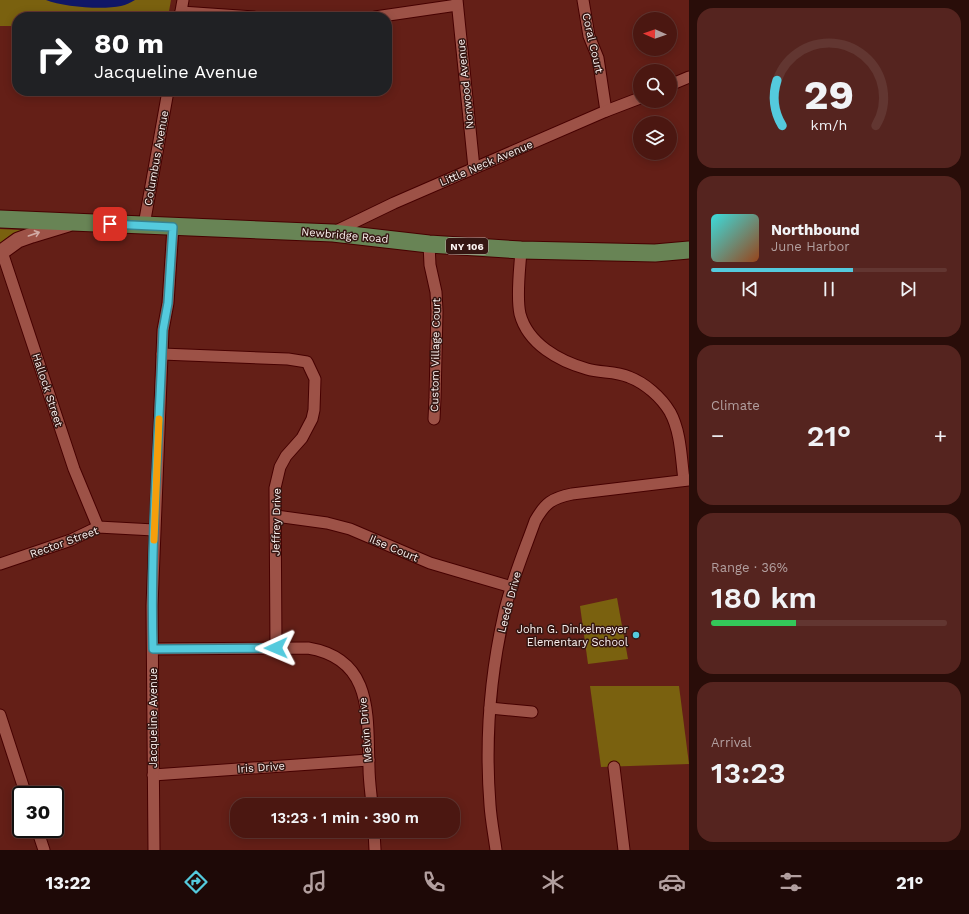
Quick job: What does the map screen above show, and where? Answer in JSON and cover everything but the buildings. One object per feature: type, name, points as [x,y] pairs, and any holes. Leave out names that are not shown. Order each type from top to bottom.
[{"type":"main road","name":"Newbridge Road","points":[[0,219],[333,233],[429,244],[521,250],[655,253],[689,250]]},
{"type":"street","points":[[181,12],[183,0]]},
{"type":"street","name":"Coral Court","points":[[583,0],[589,36],[598,58],[606,110]]},
{"type":"street","points":[[392,14],[457,2]]},
{"type":"street","name":"Norwood Avenue","points":[[457,2],[474,168]]},
{"type":"street","points":[[677,82],[689,76]]},
{"type":"street","name":"Columbus Avenue","points":[[144,225],[167,96]]},
{"type":"street","name":"Little Neck Avenue","points":[[333,233],[394,203],[553,135],[606,110],[633,100]]},
{"type":"street","points":[[1,252],[18,240],[32,234],[73,223]]},
{"type":"street","name":"Jacqueline Avenue","points":[[154,850],[152,606],[154,530],[163,330],[169,290],[173,227]]},
{"type":"street","name":"Custom Village Court","points":[[429,244],[430,265],[436,292],[437,311],[434,419]]},
{"type":"street","points":[[521,250],[519,305],[527,330],[534,340],[543,348],[558,357],[588,369],[612,372],[629,377],[645,386],[658,396],[670,412],[675,425],[687,480]]},
{"type":"street","name":"Hallock Street","points":[[1,252],[74,469],[98,527]]},
{"type":"street","name":"Jeffrey Drive","points":[[162,354],[288,359],[306,362],[316,379],[312,419],[302,438],[286,456],[280,467],[275,488],[276,648]]},
{"type":"street","name":"Leeds Drive","points":[[496,850],[490,806],[488,740],[496,656],[504,613],[534,521],[541,510],[552,500],[572,494],[687,480]]},
{"type":"street","name":"Ilse Court","points":[[276,516],[327,523],[350,529],[430,563],[512,587]]},
{"type":"street","name":"Rector Street","points":[[0,564],[71,540],[98,527],[154,530]]},
{"type":"street","name":"Melvin Drive","points":[[153,649],[308,648],[336,656],[350,668],[359,682],[366,701],[369,760],[368,769],[371,798]]},
{"type":"street","points":[[490,708],[532,712]]},
{"type":"street","points":[[0,715],[23,786]]},
{"type":"street","name":"Iris Drive","points":[[153,775],[369,760]]},
{"type":"street","points":[[614,767],[624,850]]},
{"type":"street","points":[[41,838],[44,850]]},
{"type":"street","points":[[374,838],[375,850]]},
{"type":"shaded area","points":[[0,0],[171,0],[169,12],[12,12],[12,26],[0,26]]},
{"type":"shaded area","points":[[46,0],[135,0],[123,6],[94,8],[72,6]]},
{"type":"shaded area","points":[[0,229],[39,231],[0,251]]},
{"type":"shaded area","points":[[617,598],[628,659],[588,664],[580,606]]},
{"type":"shaded area","points":[[590,686],[679,686],[689,764],[601,767]]},
{"type":"slow traffic","points":[[154,540],[159,419]]},
{"type":"place","name":"John G. Dinkelmeyer Elementary School","points":[[636,635]]},
{"type":"route","points":[[110,224],[173,227],[168,303],[163,330],[154,530],[152,606],[153,649],[276,648]]}]
